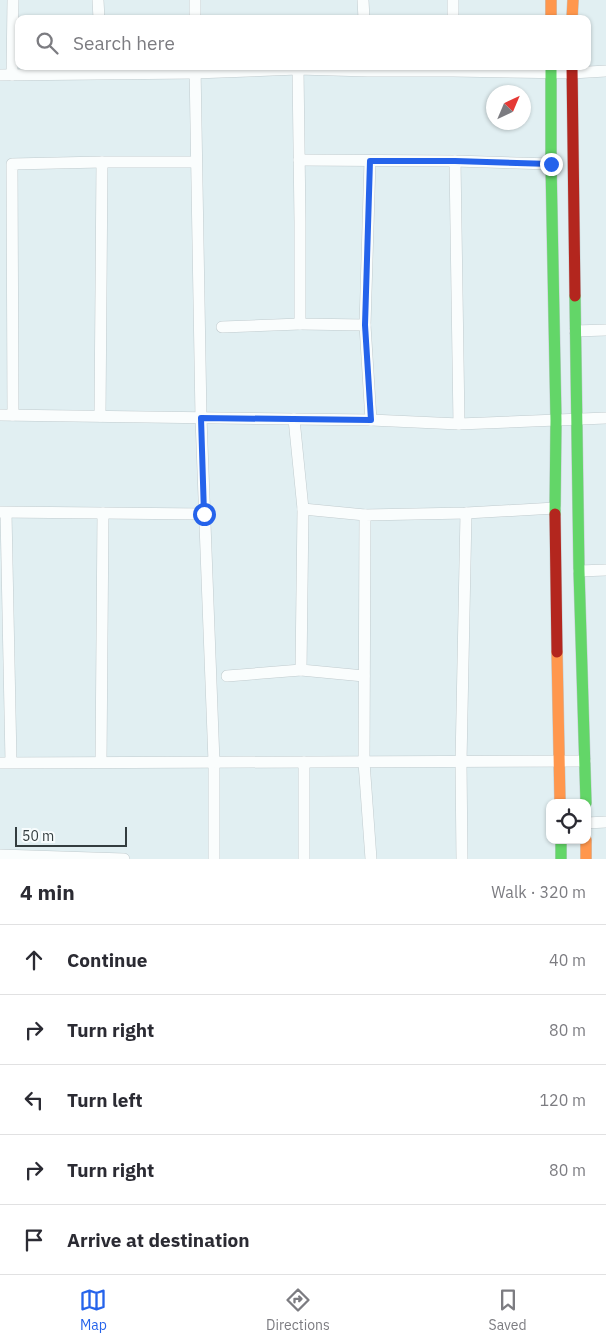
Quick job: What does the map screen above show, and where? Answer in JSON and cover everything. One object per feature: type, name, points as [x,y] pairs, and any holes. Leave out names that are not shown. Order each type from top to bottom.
[{"type":"street","points":[[12,0],[12,75]]},
{"type":"street","points":[[98,0],[99,15]]},
{"type":"street","points":[[195,0],[195,15]]},
{"type":"street","points":[[363,0],[364,15]]},
{"type":"street","points":[[453,0],[453,15]]},
{"type":"street","points":[[551,0],[551,15]]},
{"type":"street","points":[[572,15],[573,0]]},
{"type":"street","points":[[0,75],[100,70],[195,70],[201,418],[214,762],[214,859]]},
{"type":"street","points":[[298,70],[300,324]]},
{"type":"street","points":[[551,70],[560,799]]},
{"type":"street","points":[[572,70],[576,420],[586,799]]},
{"type":"street","points":[[589,70],[606,71]]},
{"type":"street","points":[[299,160],[551,164]]},
{"type":"street","points":[[370,161],[365,325],[371,420]]},
{"type":"street","points":[[455,161],[459,424]]},
{"type":"street","points":[[100,416],[102,162]]},
{"type":"street","points":[[13,415],[13,325],[6,164],[196,162]]},
{"type":"street","points":[[222,327],[300,324],[365,325]]},
{"type":"street","points":[[0,325],[13,325]]},
{"type":"street","points":[[575,331],[606,330]]},
{"type":"street","points":[[0,415],[371,420],[459,424],[606,418]]},
{"type":"street","points":[[294,419],[303,509],[301,670]]},
{"type":"street","points":[[303,509],[365,516],[555,508]]},
{"type":"street","points":[[204,514],[3,512],[5,762],[585,761]]},
{"type":"street","points":[[101,762],[103,513]]},
{"type":"street","points":[[462,859],[461,762],[466,513]]},
{"type":"street","points":[[365,516],[364,762],[371,859]]},
{"type":"street","points":[[579,571],[606,570]]},
{"type":"street","points":[[227,676],[301,670],[364,676]]},
{"type":"street","points":[[304,762],[304,859]]},
{"type":"street","points":[[591,822],[606,822]]},
{"type":"street","points":[[561,844],[561,859]]},
{"type":"street","points":[[586,844],[586,859]]},
{"type":"street","points":[[0,855],[124,859]]},
{"type":"traffic: fast","points":[[551,70],[556,420],[555,514]]},
{"type":"traffic: fast","points":[[575,296],[579,571],[586,799]]},
{"type":"traffic: fast","points":[[561,844],[561,859]]},
{"type":"traffic: slow","points":[[551,0],[551,15]]},
{"type":"traffic: slow","points":[[572,15],[573,0]]},
{"type":"traffic: slow","points":[[557,652],[560,799]]},
{"type":"traffic: slow","points":[[586,844],[586,859]]},
{"type":"traffic: jam","points":[[572,70],[575,296]]},
{"type":"traffic: jam","points":[[555,514],[557,652]]},
{"type":"route","points":[[204,514],[201,418],[371,420],[365,325],[370,161],[551,164]]}]
